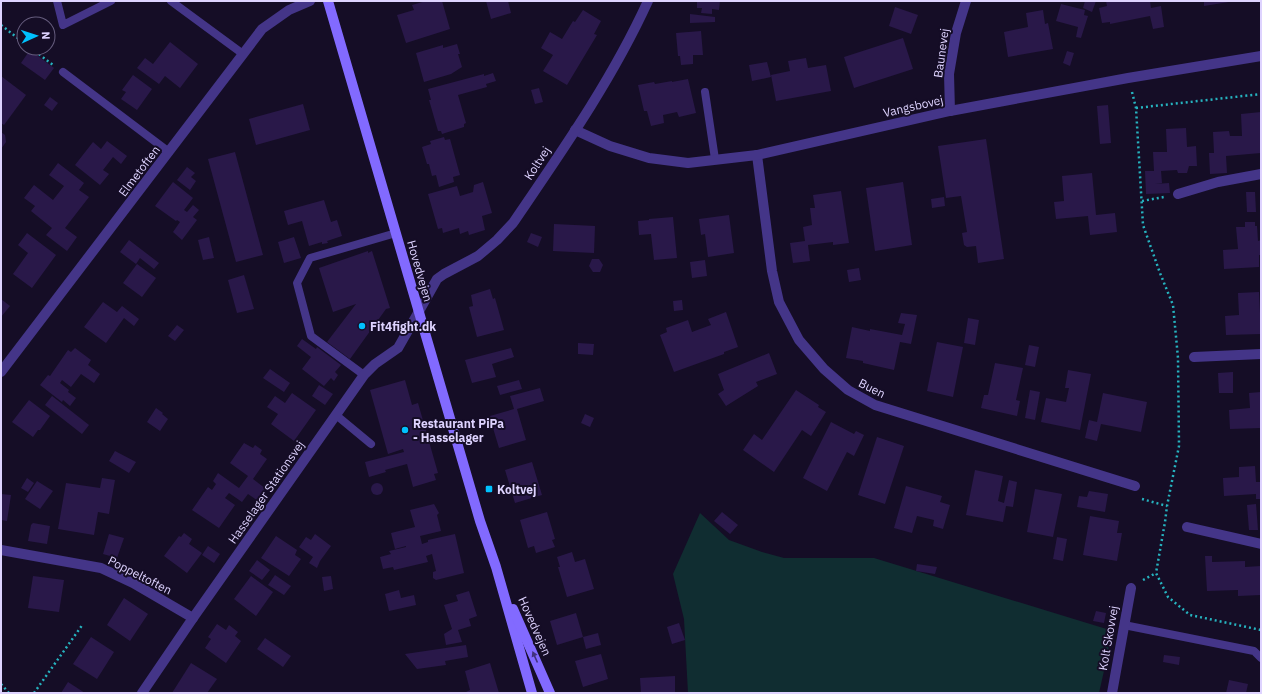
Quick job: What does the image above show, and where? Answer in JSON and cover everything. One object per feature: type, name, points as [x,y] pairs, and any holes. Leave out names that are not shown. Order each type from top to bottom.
[{"type":"main road","name":"Hovedvejen","points":[[328,1],[418,313],[532,693]]},
{"type":"main road","name":"Hovedvejen","points":[[496,570],[550,693]]},
{"type":"street","name":"Elmetoften","points":[[1,372],[262,29],[289,10],[310,1]]},
{"type":"street","name":"Koltvej","points":[[418,313],[438,279],[444,274],[478,256],[497,240],[513,223],[601,90],[622,53],[648,1]]},
{"type":"street","name":"Baunevej","points":[[950,111],[949,74],[956,33],[966,1]]},
{"type":"street","name":"Vangsbovej","points":[[574,130],[610,146],[649,158],[688,163],[756,155],[950,111],[1128,78],[1261,56]]},
{"type":"street","name":"Buen","points":[[756,155],[772,271],[779,302],[799,340],[824,369],[848,390],[875,405],[1135,486]]},
{"type":"street","points":[[1178,194],[1218,182],[1261,174]]},
{"type":"street","name":"Hasselager Stationsvej","points":[[142,693],[364,375],[374,364],[398,348],[418,313]]},
{"type":"street","points":[[1194,357],[1261,354]]},
{"type":"street","points":[[1187,527],[1261,544]]},
{"type":"street","name":"Poppeltoften","points":[[1,550],[101,568],[133,583],[193,618]]},
{"type":"street","name":"Kolt Skovvej","points":[[1112,693],[1131,588]]},
{"type":"lane","points":[[57,1],[63,25],[111,1]]},
{"type":"lane","points":[[171,1],[243,54]]},
{"type":"lane","points":[[63,72],[169,152]]},
{"type":"lane","points":[[705,92],[714,160]]},
{"type":"lane","points":[[364,375],[311,336],[296,283],[310,258],[396,233]]},
{"type":"lane","points":[[336,415],[371,444]]},
{"type":"lane","points":[[1124,625],[1254,651],[1261,658]]},
{"type":"path","points":[[1,25],[16,37]]},
{"type":"path","points":[[42,56],[63,72]]},
{"type":"path","points":[[1128,78],[1136,108],[1144,224],[1160,273],[1174,305],[1177,343],[1178,446],[1156,573],[1168,597],[1190,615],[1261,630]]},
{"type":"path","points":[[1136,108],[1261,94]]},
{"type":"path","points":[[1142,201],[1178,194]]},
{"type":"path","points":[[1135,486],[1133,497],[1167,506]]},
{"type":"path","points":[[34,693],[83,624]]},
{"type":"path","points":[[1,684],[9,693]]},
{"type":"green space","points":[[700,513],[729,540],[762,552],[784,558],[874,558],[1113,631],[1099,693],[688,693],[684,619],[673,574]]},
{"type":"building","points":[[426,1],[442,1],[450,29],[406,43],[397,15],[414,10],[412,5]]},
{"type":"building","points":[[486,1],[508,1],[511,13],[491,19]]},
{"type":"building","points":[[697,1],[720,1],[719,10],[712,9],[712,14],[701,13],[702,8],[697,8]]},
{"type":"building","points":[[1085,1],[1096,1],[1092,12],[1083,8]]},
{"type":"building","points":[[1106,1],[1150,1],[1151,8],[1161,6],[1164,27],[1153,29],[1150,16],[1110,24],[1110,22],[1102,23],[1099,8],[1107,6]]},
{"type":"building","points":[[1204,1],[1229,1],[1229,2],[1204,6]]},
{"type":"building","points":[[1061,4],[1085,10],[1084,15],[1088,16],[1081,38],[1076,37],[1078,27],[1056,21]]},
{"type":"building","points":[[895,7],[918,15],[911,34],[889,26]]},
{"type":"building","points":[[583,10],[601,21],[594,34],[597,35],[567,85],[543,71],[553,55],[541,48],[550,32],[562,39],[573,21],[575,22]]},
{"type":"building","points":[[1043,10],[1045,24],[1048,23],[1053,49],[1008,57],[1004,32],[1028,27],[1026,13]]},
{"type":"building","points":[[690,14],[715,17],[715,22],[690,23]]},
{"type":"building","points":[[701,31],[703,55],[693,55],[693,64],[681,65],[680,56],[678,56],[676,33]]},
{"type":"building","points":[[903,38],[913,69],[854,88],[844,57]]},
{"type":"building","points":[[170,42],[198,64],[180,88],[165,76],[159,84],[137,68],[145,58],[153,64]]},
{"type":"building","points":[[457,44],[462,67],[451,74],[424,82],[416,53],[443,45],[443,48]]},
{"type":"building","points":[[1067,51],[1074,53],[1070,66],[1063,63]]},
{"type":"building","points":[[26,56],[38,56],[54,68],[45,80],[21,63]]},
{"type":"building","points":[[806,58],[808,68],[826,65],[831,91],[776,101],[771,75],[790,71],[788,61]]},
{"type":"building","points":[[767,62],[771,77],[752,81],[749,65]]},
{"type":"building","points":[[493,73],[496,81],[486,84],[487,87],[458,95],[466,123],[464,124],[464,127],[442,134],[441,131],[438,131],[429,100],[431,100],[428,89]]},
{"type":"building","points":[[133,75],[152,89],[137,110],[121,99],[126,92],[122,90]]},
{"type":"building","points":[[1,76],[26,95],[4,125],[1,123]]},
{"type":"building","points":[[688,79],[696,113],[679,117],[677,112],[663,115],[664,123],[651,126],[647,111],[644,111],[638,85]]},
{"type":"building","points":[[539,88],[543,102],[535,104],[531,90]]},
{"type":"building","points":[[50,97],[58,103],[52,111],[44,105]]},
{"type":"building","points":[[303,104],[310,130],[256,145],[249,119]]},
{"type":"building","points":[[1108,105],[1111,143],[1100,144],[1097,106]]},
{"type":"building","points":[[1261,112],[1261,153],[1226,156],[1227,173],[1210,174],[1209,153],[1214,153],[1213,132],[1229,131],[1230,136],[1242,136],[1241,114]]},
{"type":"building","points":[[1186,128],[1187,147],[1196,146],[1197,166],[1189,166],[1187,173],[1178,173],[1177,170],[1161,171],[1162,183],[1155,184],[1169,183],[1170,193],[1146,194],[1145,171],[1154,171],[1153,152],[1167,152],[1166,129]]},
{"type":"building","points":[[1,132],[5,135],[6,142],[1,149]]},
{"type":"building","points":[[444,137],[445,140],[450,139],[460,175],[453,177],[454,182],[439,187],[436,175],[432,176],[422,147],[431,144],[430,141]]},
{"type":"building","points":[[986,139],[1004,259],[978,263],[976,246],[967,247],[964,245],[962,233],[967,232],[961,196],[946,198],[938,146]]},
{"type":"building","points":[[107,141],[127,156],[121,164],[113,157],[103,170],[109,174],[100,185],[75,165],[93,142],[101,149]]},
{"type":"building","points":[[235,152],[263,255],[236,262],[208,159]]},
{"type":"building","points":[[58,163],[84,183],[79,190],[89,197],[65,228],[77,237],[67,251],[46,235],[52,228],[31,211],[35,206],[24,198],[34,185],[53,200],[64,186],[49,175]]},
{"type":"building","points":[[187,167],[195,173],[191,177],[196,181],[190,190],[177,180]]},
{"type":"building","points":[[1092,173],[1096,215],[1115,213],[1117,232],[1090,235],[1088,216],[1056,219],[1054,202],[1064,201],[1062,176]]},
{"type":"building","points":[[173,182],[193,198],[184,210],[187,212],[193,205],[199,210],[193,217],[197,220],[182,240],[173,232],[180,222],[177,220],[176,221],[155,206]]},
{"type":"building","points":[[483,182],[492,213],[482,216],[485,230],[469,235],[468,231],[460,234],[459,228],[443,233],[442,228],[438,229],[428,194],[457,186],[460,196],[473,192],[474,185]]},
{"type":"building","points":[[903,182],[912,245],[875,251],[866,188]]},
{"type":"building","points":[[841,191],[849,243],[833,245],[833,242],[808,245],[810,261],[793,263],[790,243],[805,241],[803,227],[812,225],[810,208],[815,208],[813,195]]},
{"type":"building","points":[[1246,192],[1255,192],[1256,212],[1247,212]]},
{"type":"building","points":[[944,197],[945,206],[932,208],[931,199]]},
{"type":"building","points":[[324,200],[331,222],[337,220],[342,236],[327,241],[328,243],[322,244],[322,242],[309,246],[302,221],[288,225],[284,211]]},
{"type":"building","points":[[729,215],[734,253],[708,257],[705,234],[701,235],[699,219]]},
{"type":"building","points":[[673,217],[677,258],[654,260],[651,234],[639,235],[638,221]]},
{"type":"building","points":[[1245,222],[1255,222],[1255,226],[1257,226],[1258,241],[1261,240],[1259,267],[1224,269],[1223,250],[1238,249],[1236,227],[1245,227]]},
{"type":"building","points":[[554,224],[595,226],[594,253],[553,251]]},
{"type":"building","points":[[27,233],[56,255],[32,288],[13,274],[28,253],[18,245]]},
{"type":"building","points":[[531,233],[542,237],[538,247],[527,242]]},
{"type":"building","points":[[209,237],[214,258],[203,260],[198,240]]},
{"type":"building","points":[[294,237],[301,258],[284,263],[278,242]]},
{"type":"building","points":[[129,240],[159,263],[154,269],[140,258],[136,264],[120,252]]},
{"type":"building","points":[[368,251],[368,253],[372,251],[390,308],[386,309],[350,359],[327,342],[356,304],[333,312],[319,268]]},
{"type":"building","points":[[592,259],[599,259],[603,265],[600,272],[593,272],[589,266]]},
{"type":"building","points":[[705,260],[707,276],[692,278],[690,262]]},
{"type":"building","points":[[137,264],[156,278],[142,297],[123,283]]},
{"type":"building","points":[[859,268],[861,280],[849,282],[847,270]]},
{"type":"building","points":[[244,275],[254,309],[237,313],[228,280]]},
{"type":"building","points":[[490,289],[493,299],[495,298],[504,330],[477,337],[469,307],[473,306],[471,295]]},
{"type":"building","points":[[1259,292],[1261,334],[1226,335],[1225,316],[1239,315],[1238,293]]},
{"type":"building","points":[[1,299],[10,306],[1,317]]},
{"type":"building","points":[[682,300],[683,310],[674,311],[673,301]]},
{"type":"building","points":[[103,302],[117,312],[122,306],[139,319],[134,326],[124,318],[106,343],[84,327]]},
{"type":"building","points":[[726,312],[738,347],[724,352],[724,354],[674,372],[660,335],[667,332],[666,328],[688,320],[692,332],[711,325],[708,319]]},
{"type":"building","points":[[901,313],[917,315],[911,344],[900,342],[894,370],[863,363],[863,361],[846,358],[852,327],[902,335],[905,324],[898,323]]},
{"type":"building","points":[[968,318],[979,320],[975,345],[964,343]]},
{"type":"building","points":[[177,325],[184,330],[175,341],[168,336]]},
{"type":"building","points":[[302,339],[316,349],[317,347],[341,365],[335,372],[338,375],[334,381],[331,378],[324,386],[302,369],[311,357],[297,346]]},
{"type":"building","points":[[937,342],[963,347],[953,397],[927,391]]},
{"type":"building","points":[[578,343],[594,344],[593,355],[578,354]]},
{"type":"building","points":[[1029,345],[1039,347],[1035,367],[1025,365]]},
{"type":"building","points":[[75,348],[91,360],[88,365],[100,374],[94,383],[81,374],[71,387],[62,380],[60,383],[76,398],[70,406],[63,400],[62,402],[40,385],[48,375],[50,376],[68,350],[71,352]]},
{"type":"building","points":[[511,348],[514,357],[492,364],[496,377],[472,383],[465,360]]},
{"type":"building","points":[[769,353],[777,374],[756,382],[758,386],[726,406],[718,394],[724,390],[718,374]]},
{"type":"building","points":[[995,363],[1023,368],[1016,400],[1020,401],[1017,416],[981,408],[984,395],[988,395]]},
{"type":"building","points":[[270,369],[290,383],[284,392],[263,378]]},
{"type":"building","points":[[1068,370],[1091,374],[1080,430],[1041,422],[1046,398],[1066,402],[1069,388],[1065,388]]},
{"type":"building","points":[[1233,372],[1233,393],[1219,393],[1218,373]]},
{"type":"building","points":[[405,380],[412,405],[418,403],[438,473],[434,474],[436,480],[413,487],[407,464],[385,470],[386,472],[369,477],[365,462],[404,452],[403,449],[388,454],[370,390]]},
{"type":"building","points":[[519,380],[522,389],[500,395],[497,386]]},
{"type":"building","points":[[319,385],[333,394],[325,405],[312,396]]},
{"type":"building","points":[[540,388],[544,401],[517,409],[526,440],[499,448],[493,428],[488,429],[486,421],[491,420],[490,416],[514,409],[510,396]]},
{"type":"building","points":[[796,390],[819,405],[818,407],[826,412],[811,436],[802,430],[774,472],[743,450],[754,434],[762,440]]},
{"type":"building","points":[[1030,390],[1040,392],[1035,420],[1025,418]]},
{"type":"building","points":[[1261,392],[1261,428],[1230,429],[1229,410],[1250,408],[1249,393]]},
{"type":"building","points":[[292,393],[316,410],[294,441],[271,424],[278,414],[267,407],[275,396],[285,403]]},
{"type":"building","points":[[1103,393],[1147,402],[1141,432],[1101,424],[1097,441],[1085,438],[1089,420],[1097,422]]},
{"type":"building","points":[[52,396],[89,425],[82,434],[45,405]]},
{"type":"building","points":[[29,400],[50,416],[33,437],[12,422]]},
{"type":"building","points":[[156,408],[168,419],[160,431],[147,422]]},
{"type":"building","points":[[585,414],[594,418],[590,427],[581,423]]},
{"type":"building","points":[[831,422],[854,434],[856,431],[864,435],[854,456],[847,452],[827,491],[803,478]]},
{"type":"building","points":[[877,437],[904,446],[885,504],[858,495]]},
{"type":"building","points":[[244,443],[253,448],[255,445],[262,450],[260,454],[267,459],[253,479],[266,489],[258,501],[248,494],[242,502],[229,493],[225,498],[235,505],[219,528],[192,510],[208,487],[212,490],[216,484],[213,481],[218,473],[239,488],[248,476],[230,463]]},
{"type":"building","points":[[115,451],[136,462],[129,473],[109,461]]},
{"type":"building","points":[[532,462],[542,495],[515,503],[505,470]]},
{"type":"building","points":[[1255,466],[1256,482],[1261,482],[1261,499],[1256,499],[1256,494],[1224,496],[1223,478],[1239,477],[1239,467]]},
{"type":"building","points":[[975,470],[1003,476],[998,501],[1004,503],[1009,480],[1017,482],[1013,507],[1006,506],[1003,522],[966,515]]},
{"type":"building","points":[[27,478],[34,483],[28,492],[21,488]]},
{"type":"building","points":[[102,478],[115,480],[109,514],[98,512],[94,535],[58,529],[66,483],[100,488]]},
{"type":"building","points":[[37,481],[53,491],[40,509],[25,499]]},
{"type":"building","points":[[375,483],[379,483],[383,489],[379,495],[375,495],[371,491],[371,487]]},
{"type":"building","points":[[906,486],[942,496],[940,502],[950,505],[943,529],[933,526],[934,520],[917,516],[912,533],[894,528]]},
{"type":"building","points":[[1035,489],[1062,494],[1053,537],[1027,532]]},
{"type":"building","points":[[1089,491],[1108,494],[1105,512],[1077,507],[1079,496],[1087,497]]},
{"type":"building","points":[[1,494],[11,495],[7,521],[1,520]]},
{"type":"building","points":[[434,504],[439,513],[437,515],[441,531],[420,536],[422,544],[428,542],[428,540],[455,534],[464,573],[436,580],[433,578],[433,572],[436,571],[432,554],[426,556],[428,562],[394,570],[393,567],[383,569],[380,557],[391,554],[389,551],[406,547],[395,549],[391,533],[415,527],[410,510]]},
{"type":"building","points":[[1256,504],[1258,530],[1249,530],[1247,505]]},
{"type":"building","points":[[547,512],[555,539],[552,540],[555,547],[536,553],[534,546],[528,548],[520,520]]},
{"type":"building","points":[[722,512],[738,525],[730,534],[714,521]]},
{"type":"building","points":[[1090,516],[1119,521],[1117,533],[1122,533],[1117,561],[1083,555]]},
{"type":"building","points":[[33,523],[50,526],[47,544],[28,541],[31,525]]},
{"type":"building","points":[[184,533],[192,539],[189,544],[202,553],[187,573],[164,556],[179,536],[181,537]]},
{"type":"building","points":[[109,534],[124,538],[117,558],[103,554]]},
{"type":"building","points":[[315,534],[331,546],[320,561],[317,568],[309,563],[313,557],[299,547],[306,537],[311,540]]},
{"type":"building","points":[[276,536],[297,550],[295,555],[301,559],[289,576],[261,558]]},
{"type":"building","points":[[1057,537],[1067,539],[1063,561],[1053,559]]},
{"type":"building","points":[[208,546],[220,554],[214,563],[202,555]]},
{"type":"building","points":[[572,552],[575,562],[585,559],[594,589],[567,597],[558,567],[560,567],[557,557]]},
{"type":"building","points":[[1205,556],[1212,556],[1212,562],[1245,561],[1245,567],[1261,566],[1261,595],[1238,596],[1238,590],[1207,591]]},
{"type":"building","points":[[257,560],[270,570],[262,580],[249,571]]},
{"type":"building","points":[[917,564],[937,567],[935,574],[916,571]]},
{"type":"building","points":[[275,575],[291,586],[284,595],[268,585]]},
{"type":"building","points":[[33,576],[64,580],[59,612],[28,608]]},
{"type":"building","points":[[251,576],[273,592],[256,616],[234,599]]},
{"type":"building","points":[[331,576],[333,589],[324,591],[322,577]]},
{"type":"building","points":[[399,590],[401,598],[414,595],[416,605],[389,611],[385,594]]},
{"type":"building","points":[[469,591],[477,616],[469,619],[471,626],[458,630],[462,642],[446,645],[444,634],[452,629],[444,605],[458,601],[456,595]]},
{"type":"building","points":[[124,598],[148,614],[130,641],[107,625]]},
{"type":"building","points":[[1096,611],[1106,613],[1104,623],[1093,621]]},
{"type":"building","points":[[576,613],[583,637],[557,645],[550,621]]},
{"type":"building","points":[[679,623],[685,640],[672,644],[667,627]]},
{"type":"building","points":[[217,624],[226,630],[229,625],[238,632],[235,636],[241,641],[226,663],[205,648],[211,639],[208,637]]},
{"type":"building","points":[[598,633],[601,645],[586,649],[583,637]]},
{"type":"building","points":[[91,637],[114,652],[97,679],[73,664]]},
{"type":"building","points":[[265,638],[291,656],[283,667],[257,649]]},
{"type":"building","points":[[466,645],[468,657],[445,661],[446,665],[417,669],[405,654]]},
{"type":"building","points":[[601,654],[608,679],[583,687],[575,661]]},
{"type":"building","points":[[1164,655],[1180,657],[1179,665],[1163,662]]},
{"type":"building","points":[[191,663],[217,679],[207,693],[172,693]]},
{"type":"building","points":[[490,663],[499,693],[464,693],[470,690],[465,671]]},
{"type":"building","points":[[675,676],[675,693],[641,693],[640,678]]},
{"type":"building","points":[[1229,680],[1248,684],[1246,693],[1226,693]]},
{"type":"building","points":[[68,682],[85,693],[61,693]]},
{"type":"place","name":"Fit4fight.dk","points":[[362,326]]},
{"type":"place","name":"Restaurant PiPa - Hasselager","points":[[405,430]]},
{"type":"place","name":"Koltvej","points":[[489,489]]}]
